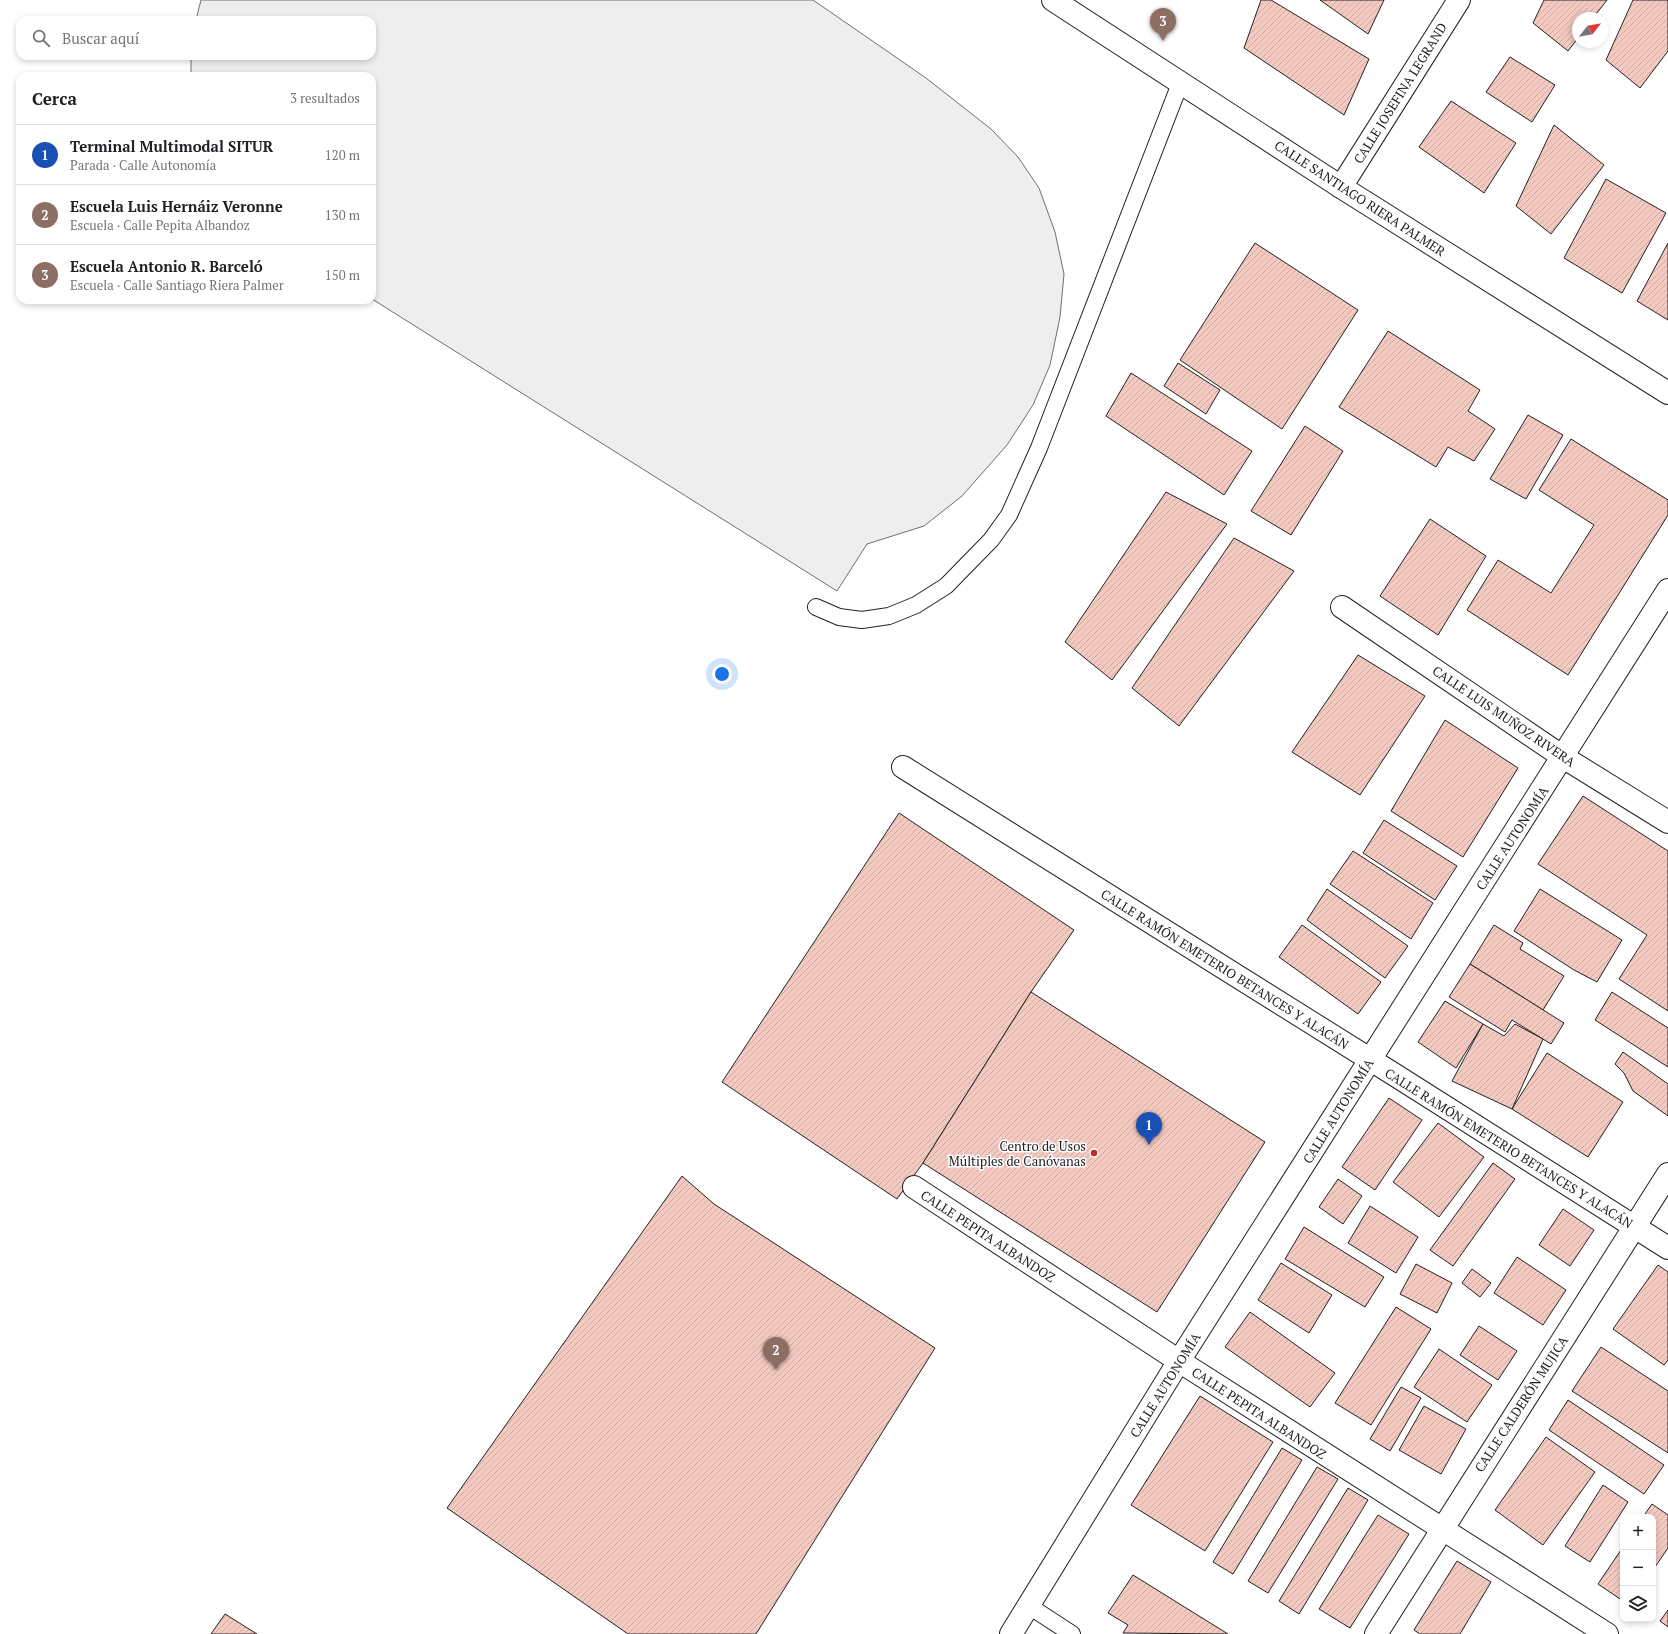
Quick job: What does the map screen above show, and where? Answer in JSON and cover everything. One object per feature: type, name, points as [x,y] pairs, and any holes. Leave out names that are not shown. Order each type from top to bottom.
[{"type":"street","name":"CALLE SANTIAGO RIERA PALMER","points":[[1053,0],[1181,81],[1341,187],[1668,393]]},
{"type":"street","name":"CALLE JOSEFINA LEGRAND","points":[[1341,187],[1459,0]]},
{"type":"street","name":"CALLE AUTONOMÍA","points":[[1011,1634],[1179,1361],[1668,590]]},
{"type":"street","name":"CALLE LUIS MUÑOZ RIVERA","points":[[1342,607],[1563,757],[1668,822]]},
{"type":"street","name":"CALLE RAMÓN EMETERIO BETANCES Y ALACÁN","points":[[903,766],[1668,1248]]},
{"type":"street","name":"CALLE CALDERÓN MUJICA","points":[[1376,1634],[1668,1174]]},
{"type":"street","name":"CALLE PEPITA ALBANDOZ","points":[[914,1187],[1179,1361],[1441,1530],[1606,1634]]},
{"type":"lane","points":[[816,607],[839,617],[862,620],[889,616],[916,605],[946,586],[991,540],[1008,516],[1038,448],[1181,81]]},
{"type":"lane","points":[[1029,1606],[1072,1634]]},
{"type":"shaded area","points":[[201,0],[813,0],[926,78],[991,129],[1018,157],[1039,188],[1055,232],[1064,274],[1060,317],[1050,365],[1033,405],[1007,445],[962,496],[924,526],[867,544],[837,591],[376,302],[376,72],[191,72],[191,60],[376,60],[376,16],[197,16]]},
{"type":"building","points":[[1261,0],[1271,0],[1369,59],[1344,115],[1244,48]]},
{"type":"building","points":[[1320,0],[1384,0],[1368,34]]},
{"type":"building","points":[[1544,0],[1607,0],[1598,12],[1572,12],[1572,46],[1568,51],[1533,23]]},
{"type":"building","points":[[1633,0],[1668,0],[1668,51],[1640,88],[1606,60]]},
{"type":"building","points":[[1510,57],[1555,85],[1532,122],[1486,92]]},
{"type":"building","points":[[1451,101],[1516,143],[1484,193],[1419,147]]},
{"type":"building","points":[[1554,125],[1604,165],[1551,234],[1516,206]]},
{"type":"building","points":[[1606,179],[1666,213],[1622,293],[1564,258]]},
{"type":"building","points":[[1255,243],[1358,310],[1282,429],[1180,360]]},
{"type":"building","points":[[1668,243],[1668,320],[1637,301]]},
{"type":"building","points":[[1388,331],[1480,390],[1468,411],[1495,429],[1474,461],[1448,447],[1436,467],[1339,407]]},
{"type":"building","points":[[1178,363],[1220,390],[1206,414],[1164,386]]},
{"type":"building","points":[[1131,373],[1252,451],[1224,495],[1106,416]]},
{"type":"building","points":[[1528,415],[1563,435],[1526,499],[1490,479]]},
{"type":"building","points":[[1305,426],[1343,451],[1291,535],[1251,511]]},
{"type":"building","points":[[1571,439],[1668,500],[1668,515],[1568,675],[1467,610],[1498,560],[1551,593],[1594,525],[1539,490]]},
{"type":"building","points":[[1166,492],[1227,524],[1112,680],[1065,642]]},
{"type":"building","points":[[1430,519],[1486,556],[1438,635],[1380,596]]},
{"type":"building","points":[[1234,538],[1294,571],[1179,726],[1132,688]]},
{"type":"building","points":[[1358,655],[1425,696],[1360,795],[1292,752]]},
{"type":"building","points":[[1445,720],[1518,768],[1463,857],[1391,811]]},
{"type":"building","points":[[1583,796],[1668,851],[1668,1011],[1619,979],[1647,935],[1538,864]]},
{"type":"building","points":[[899,813],[1074,930],[1031,992],[923,1163],[897,1199],[722,1082]]},
{"type":"building","points":[[1384,820],[1457,866],[1435,900],[1363,853]]},
{"type":"building","points":[[1353,851],[1433,903],[1411,939],[1330,884]]},
{"type":"building","points":[[1327,889],[1408,946],[1385,978],[1307,920]]},
{"type":"building","points":[[1540,889],[1622,940],[1597,982],[1574,970],[1514,931]]},
{"type":"building","points":[[1302,925],[1381,982],[1358,1014],[1279,957]]},
{"type":"building","points":[[1494,925],[1523,943],[1520,949],[1564,976],[1543,1010],[1470,964]]},
{"type":"building","points":[[1470,964],[1564,1023],[1551,1044],[1512,1020],[1505,1032],[1449,997]]},
{"type":"building","name":"Centro de Usos Múltiples de Canóvanas","points":[[1031,992],[1265,1142],[1157,1312],[923,1163]]},
{"type":"building","points":[[1612,992],[1668,1028],[1668,1067],[1595,1020]]},
{"type":"building","points":[[1445,1001],[1483,1024],[1456,1068],[1418,1042]]},
{"type":"building","points":[[1483,1024],[1504,1036],[1515,1024],[1543,1039],[1512,1109],[1452,1081]]},
{"type":"building","points":[[1623,1052],[1668,1084],[1668,1116],[1633,1091],[1624,1073],[1615,1064]]},
{"type":"building","points":[[1547,1053],[1623,1102],[1588,1157],[1512,1109]]},
{"type":"building","points":[[1389,1098],[1422,1120],[1375,1190],[1342,1167]]},
{"type":"building","points":[[1438,1123],[1484,1157],[1439,1217],[1393,1182]]},
{"type":"building","points":[[1493,1163],[1515,1179],[1453,1266],[1430,1250]]},
{"type":"building","points":[[682,1176],[714,1204],[935,1348],[756,1634],[628,1634],[447,1508]]},
{"type":"building","points":[[1338,1179],[1362,1196],[1343,1224],[1319,1207]]},
{"type":"building","points":[[1370,1206],[1418,1237],[1396,1273],[1348,1243]]},
{"type":"building","points":[[1563,1209],[1594,1230],[1570,1266],[1539,1245]]},
{"type":"building","points":[[1304,1227],[1384,1277],[1365,1307],[1285,1259]]},
{"type":"building","points":[[1517,1257],[1566,1290],[1543,1325],[1494,1293]]},
{"type":"building","points":[[1281,1263],[1332,1295],[1309,1333],[1258,1300]]},
{"type":"building","points":[[1416,1264],[1452,1283],[1437,1313],[1400,1294]]},
{"type":"building","points":[[1658,1265],[1668,1272],[1668,1360],[1664,1365],[1613,1329]]},
{"type":"building","points":[[1472,1269],[1491,1283],[1480,1297],[1462,1283]]},
{"type":"building","points":[[1396,1307],[1431,1329],[1371,1425],[1335,1403]]},
{"type":"building","points":[[1250,1312],[1335,1373],[1310,1407],[1225,1347]]},
{"type":"building","points":[[1479,1326],[1517,1351],[1498,1380],[1460,1355]]},
{"type":"building","points":[[1601,1347],[1668,1391],[1668,1453],[1572,1391]]},
{"type":"building","points":[[1439,1349],[1492,1385],[1467,1422],[1414,1387]]},
{"type":"building","points":[[1401,1387],[1421,1398],[1390,1451],[1370,1439]]},
{"type":"building","points":[[1200,1396],[1273,1442],[1205,1551],[1131,1505]]},
{"type":"building","points":[[1568,1400],[1664,1465],[1644,1494],[1549,1430]]},
{"type":"building","points":[[1424,1406],[1466,1429],[1441,1474],[1399,1450]]},
{"type":"building","points":[[1546,1437],[1595,1472],[1543,1545],[1495,1510]]},
{"type":"building","points":[[1282,1448],[1302,1460],[1233,1574],[1213,1562]]},
{"type":"building","points":[[1317,1467],[1338,1479],[1268,1593],[1248,1581]]},
{"type":"building","points":[[1603,1485],[1628,1502],[1590,1562],[1565,1546]]},
{"type":"building","points":[[1348,1488],[1368,1500],[1299,1614],[1279,1601]]},
{"type":"building","points":[[1652,1504],[1668,1515],[1668,1548],[1656,1566],[1656,1514],[1645,1514]]},
{"type":"building","points":[[1378,1515],[1409,1534],[1350,1628],[1319,1609]]},
{"type":"building","points":[[1620,1551],[1620,1599],[1598,1584]]},
{"type":"building","points":[[1457,1561],[1491,1582],[1460,1634],[1420,1634],[1414,1630]]},
{"type":"building","points":[[1133,1575],[1228,1634],[1123,1633],[1128,1625],[1108,1613]]},
{"type":"building","points":[[1668,1610],[1668,1627],[1660,1621]]},
{"type":"building","points":[[225,1614],[257,1634],[211,1634]]},
{"type":"place","name":"Escuela Antonio R. Barceló","points":[[1163,41]]},
{"type":"place","name":"Terminal Multimodal SITUR","points":[[1149,1145]]},
{"type":"place","name":"Centro de Usos Múltiples de Canóvanas","points":[[1094,1153]]},
{"type":"place","name":"Escuela Luis Hernáiz Veronne","points":[[776,1370]]}]
